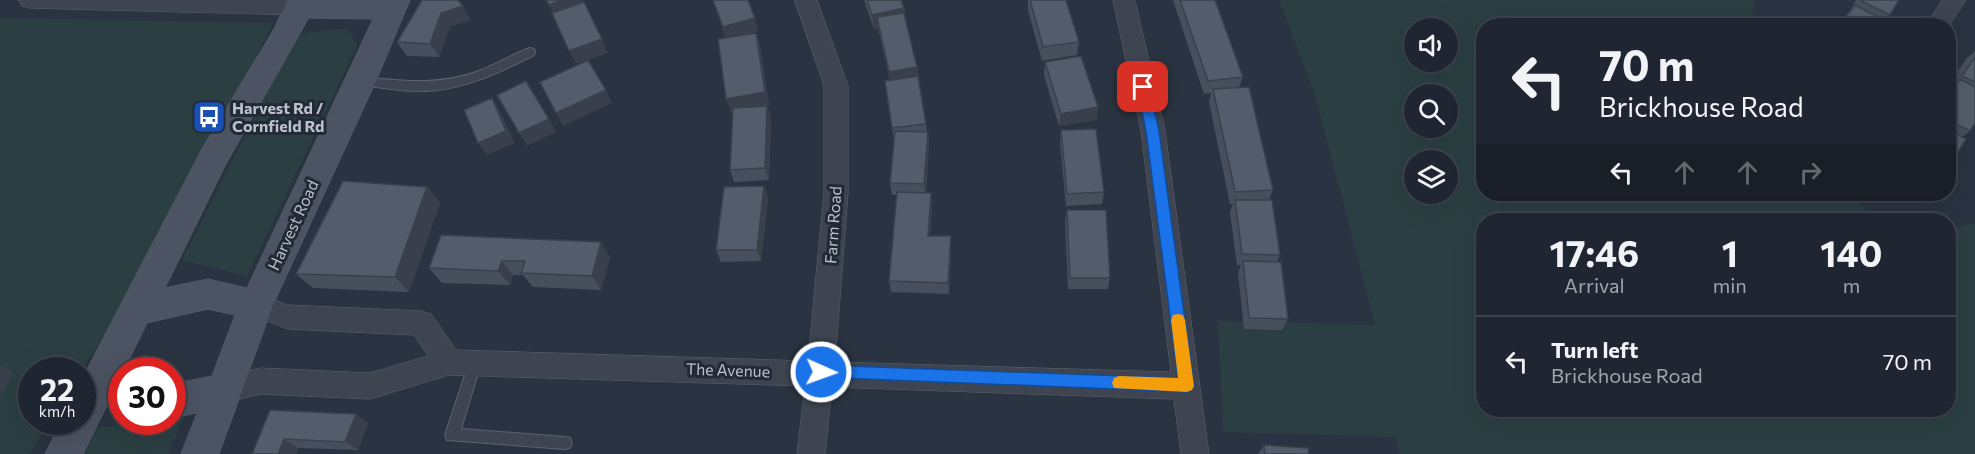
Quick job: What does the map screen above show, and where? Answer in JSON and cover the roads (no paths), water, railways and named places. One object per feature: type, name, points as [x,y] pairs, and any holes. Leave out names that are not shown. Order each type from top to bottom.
[{"type":"street","points":[[30,0],[394,4]]},
{"type":"street","name":"Farm Road","points":[[806,0],[836,86],[836,192],[821,372],[811,454]]},
{"type":"street","points":[[1124,0],[1153,131],[1195,454]]},
{"type":"street","points":[[1942,18],[1955,0]]},
{"type":"street","points":[[96,405],[136,310],[214,156],[286,34],[301,3]]},
{"type":"street","name":"Harvest Road","points":[[200,454],[256,305],[361,81],[394,4]]},
{"type":"street","points":[[136,310],[208,294],[256,305],[288,317],[421,323],[462,362]]},
{"type":"street","name":"The Avenue","points":[[224,390],[261,381],[370,386],[462,362],[821,372],[1187,386]]},
{"type":"street","points":[[186,398],[224,390]]},
{"type":"street","points":[[64,454],[77,435]]},
{"type":"lane","points":[[361,81],[433,86],[467,80],[501,67],[530,52]]},
{"type":"lane","points":[[462,362],[452,435],[565,442]]},
{"type":"place","name":"Harvest Rd / Cornfield Rd","points":[[209,117]]}]
